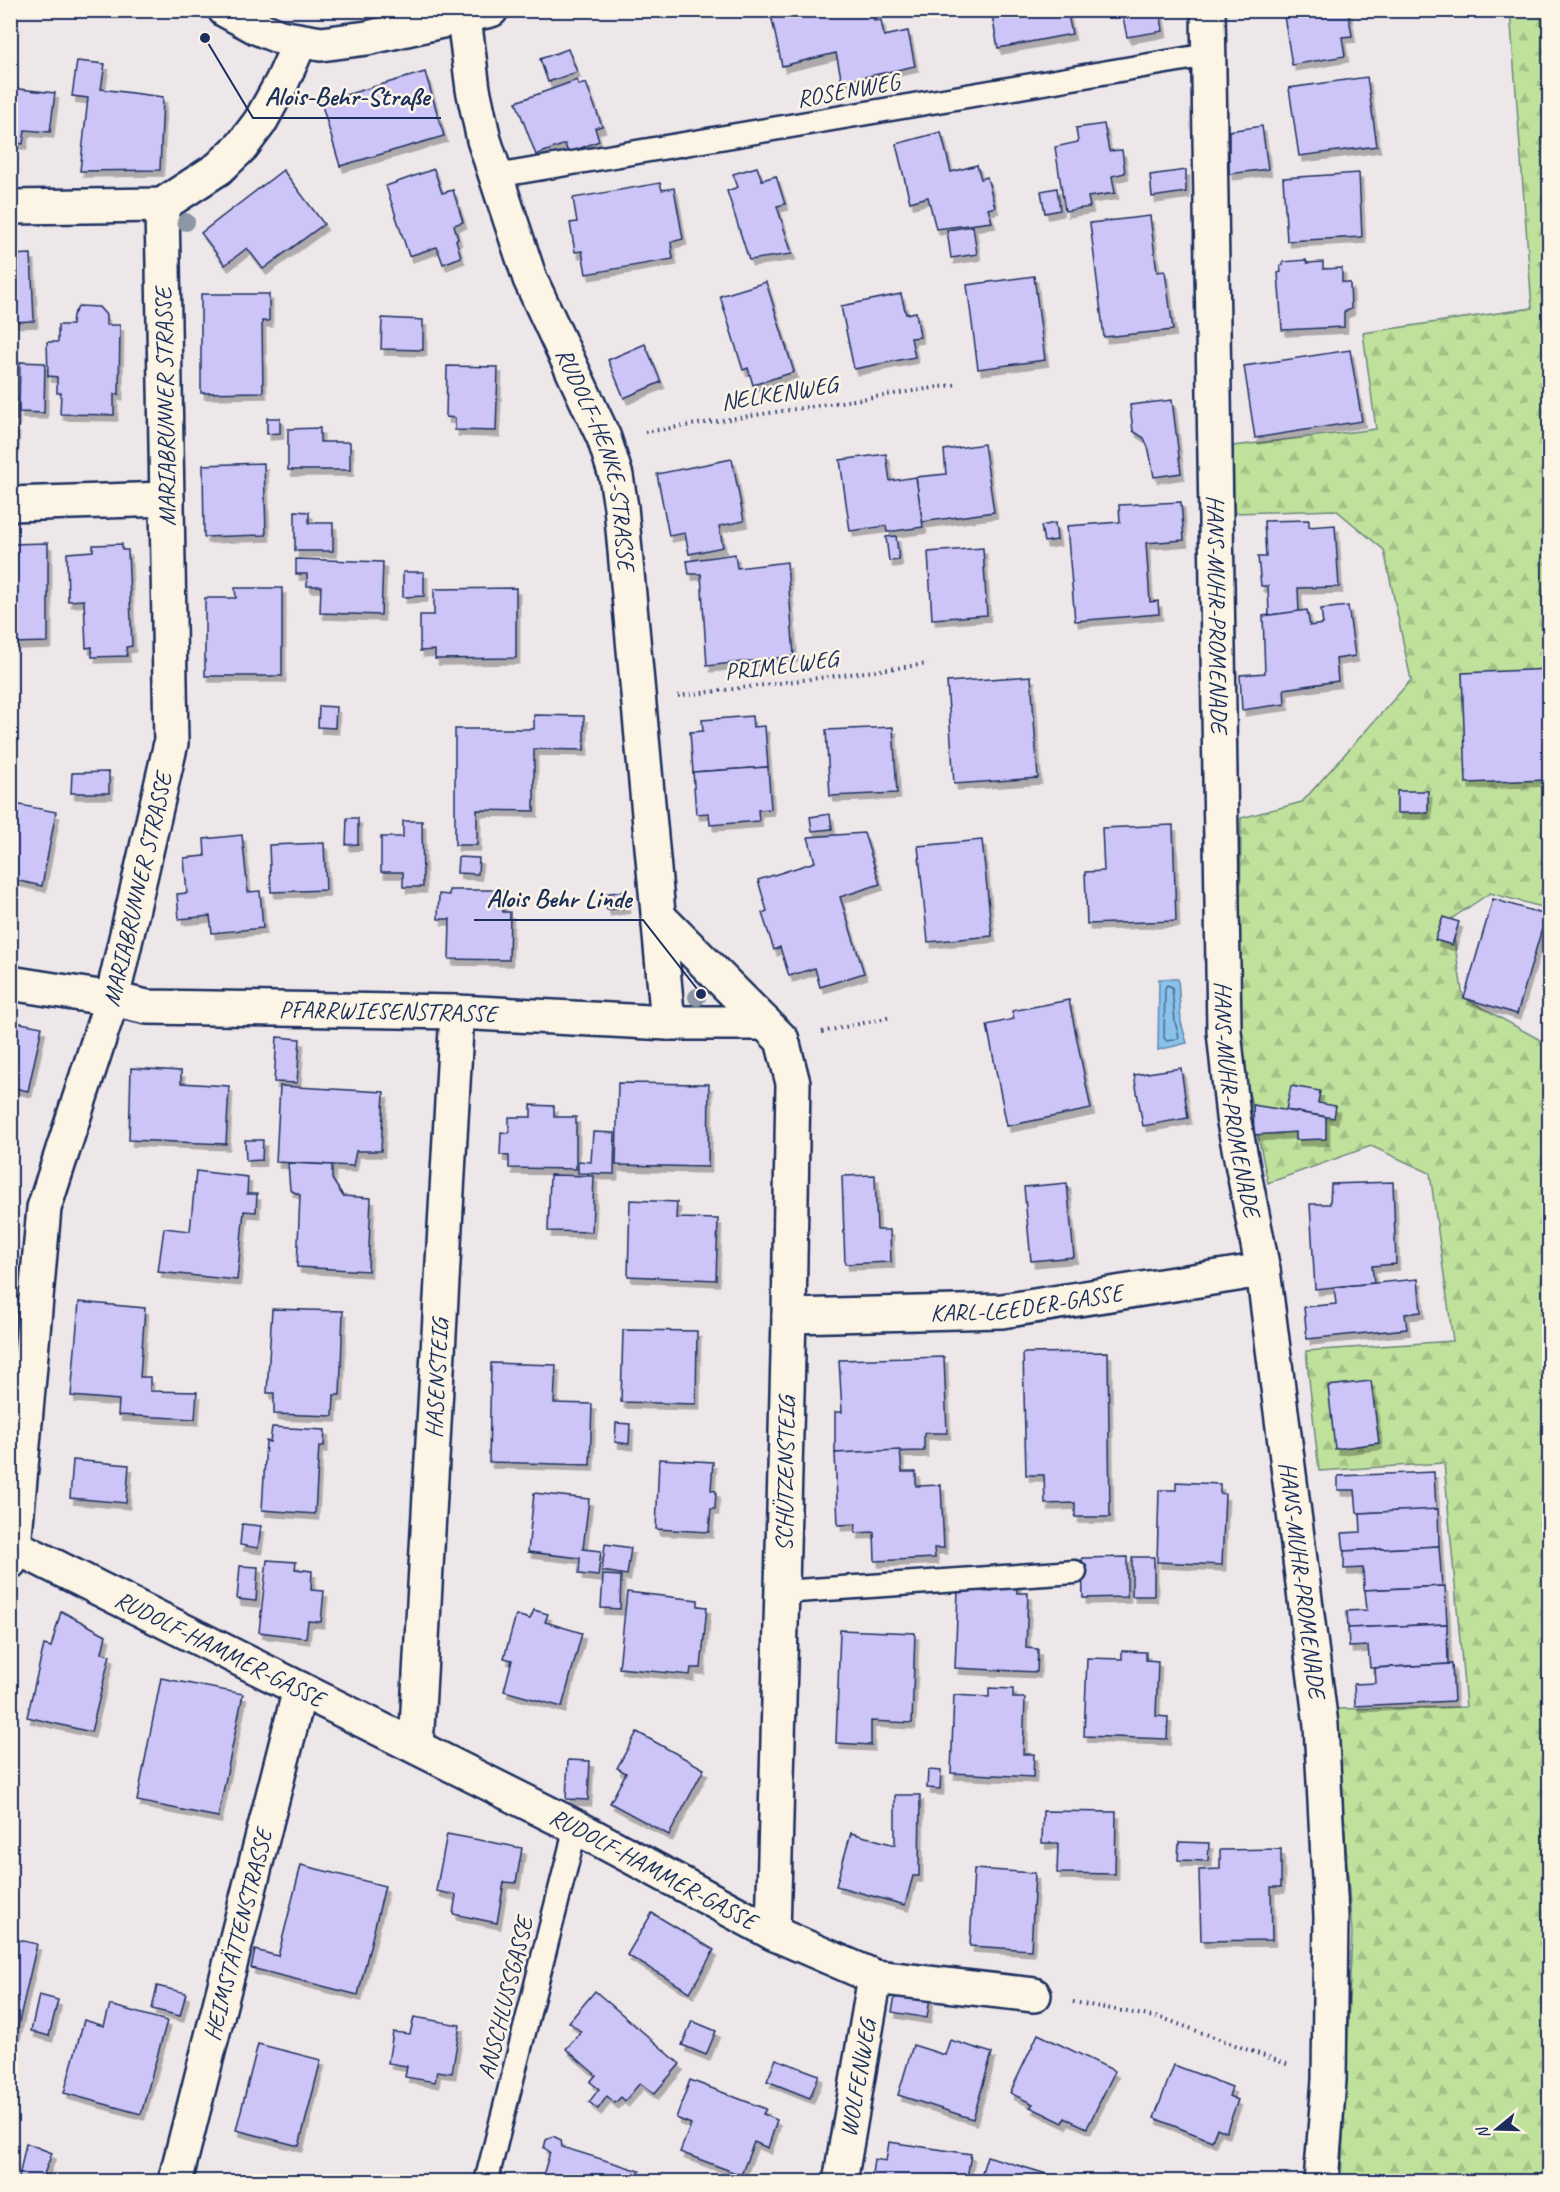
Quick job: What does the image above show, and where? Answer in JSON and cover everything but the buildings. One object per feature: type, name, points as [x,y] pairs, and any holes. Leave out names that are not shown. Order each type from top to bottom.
[{"type":"street","points":[[225,10],[280,37],[321,44],[342,42],[477,14]]},
{"type":"street","name":"HANS-MUHR-PROMENADE","points":[[1208,10],[1224,1031],[1233,1117],[1263,1270],[1321,1725],[1330,1916],[1329,2080],[1322,2181]]},
{"type":"street","name":"RUDOLF-HENKE-STRASSE","points":[[477,14],[469,63],[479,117],[496,176],[530,279],[604,438],[616,476],[621,507],[668,1023]]},
{"type":"street","points":[[10,207],[162,205],[219,168],[242,146],[260,122],[300,42]]},
{"type":"street","name":"MARIABRUNNER STRASSE","points":[[12,1554],[44,1208],[112,999],[171,743],[162,205]]},
{"type":"street","points":[[10,504],[167,499]]},
{"type":"street","points":[[659,917],[774,1031]]},
{"type":"street","name":"PFARRWIESENSTRASSE","points":[[10,983],[112,999],[147,1007],[457,1012],[774,1031]]},
{"type":"street","name":"HASENSTEIG","points":[[416,1746],[457,1012]]},
{"type":"street","name":"SCHÜTZENSTEIG","points":[[773,1933],[793,1083],[774,1031]]},
{"type":"street","name":"KARL-LEEDER-GASSE","points":[[789,1316],[1002,1311],[1263,1270]]},
{"type":"street","name":"RUDOLF-HAMMER-GASSE","points":[[12,1554],[416,1746],[576,1827],[773,1933],[876,1977],[1034,1995]]},
{"type":"street","name":"HEIMSTÄTTENSTRASSE","points":[[175,2181],[300,1689]]},
{"type":"street","name":"WOLFENWEG","points":[[840,2181],[876,1977]]},
{"type":"lane","name":"ROSENWEG","points":[[496,176],[1208,55]]},
{"type":"lane","points":[[782,1592],[1075,1572]]},
{"type":"lane","name":"ANSCHLUSSGASSE","points":[[486,2181],[576,1827]]},
{"type":"path","name":"NELKENWEG","points":[[604,438],[959,384]]},
{"type":"path","name":"PRIMELWEG","points":[[638,701],[928,664]]},
{"type":"path","points":[[774,1031],[891,1017]]},
{"type":"path","points":[[1034,1995],[1165,2019],[1329,2080]]},
{"type":"green space","points":[[1510,11],[1549,11],[1549,909],[1490,893],[1451,919],[1463,997],[1549,1045],[1549,2181],[1341,2181],[1352,1933],[1336,1709],[1466,1707],[1444,1463],[1319,1471],[1306,1351],[1453,1341],[1430,1173],[1371,1146],[1268,1183],[1239,1045],[1241,818],[1302,802],[1411,680],[1384,550],[1336,510],[1234,513],[1233,446],[1376,429],[1363,333],[1532,308]]},
{"type":"water","points":[[1159,979],[1178,979],[1181,1022],[1187,1043],[1158,1050]]},
{"type":"place","name":"Alois-Behr-Straße","points":[[205,38]]},
{"type":"place","name":"Alois Behr Linde","points":[[701,994]]}]
